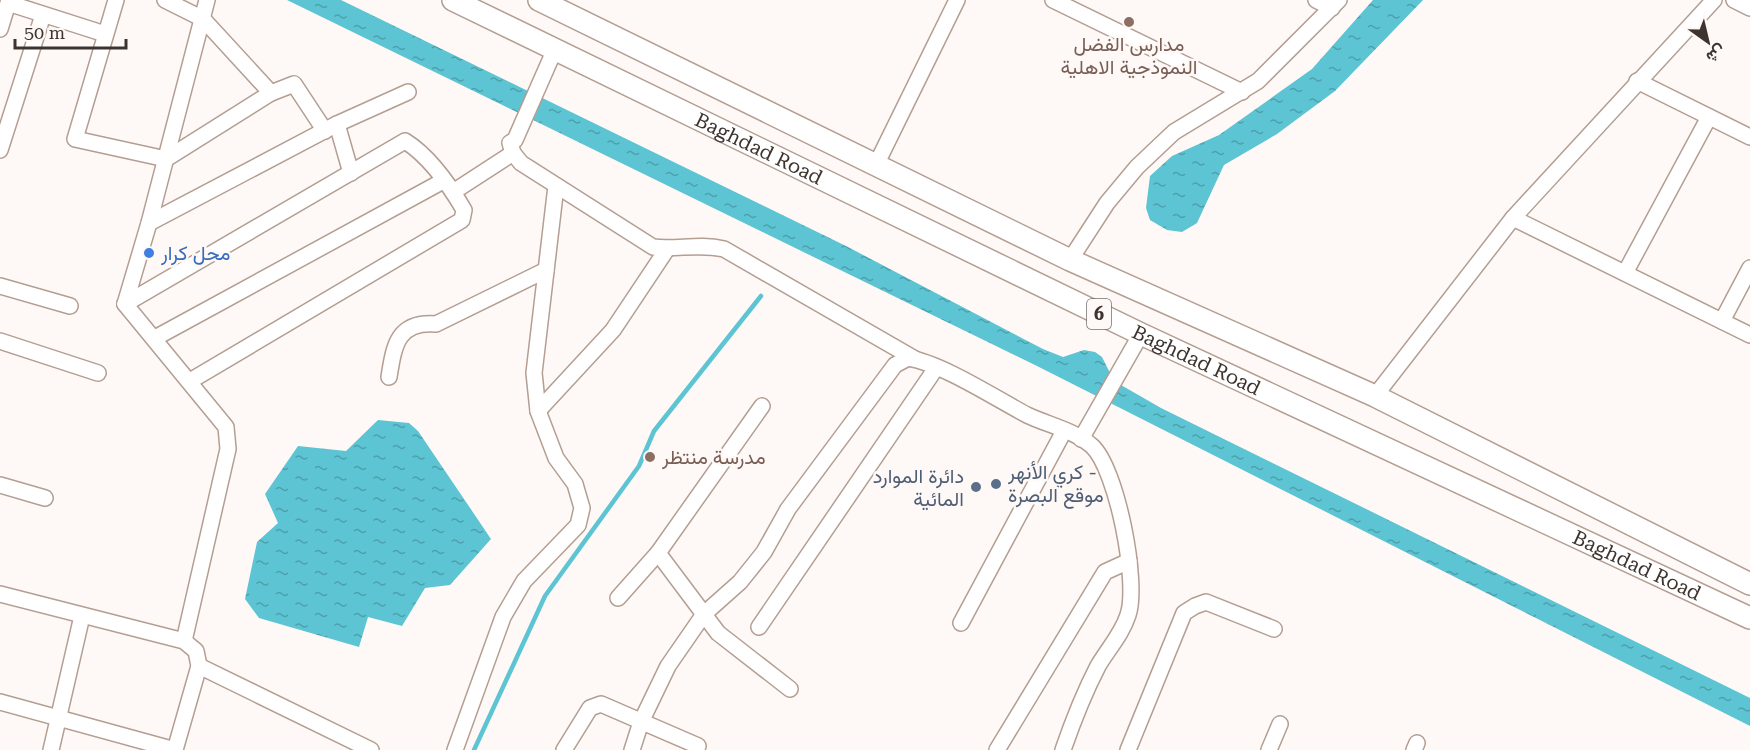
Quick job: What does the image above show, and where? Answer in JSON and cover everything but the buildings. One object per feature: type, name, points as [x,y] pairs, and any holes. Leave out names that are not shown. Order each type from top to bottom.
[{"type":"highway","name":"Baghdad Road","points":[[453,0],[1141,334],[1750,618]]},
{"type":"highway","name":"Baghdad Road","points":[[539,0],[1070,260],[1375,396],[1750,584]]},
{"type":"street","points":[[116,0],[75,139],[166,159],[271,93],[294,84],[331,128],[351,172]]},
{"type":"street","points":[[165,0],[203,19],[271,93]]},
{"type":"street","points":[[125,304],[149,223],[207,0]]},
{"type":"street","points":[[876,165],[957,0]]},
{"type":"street","points":[[1053,0],[1085,7],[1242,92]]},
{"type":"street","points":[[1316,0],[1336,4]]},
{"type":"street","points":[[1375,396],[1513,218],[1714,0]]},
{"type":"street","points":[[1734,0],[1750,8]]},
{"type":"street","points":[[0,29],[8,3],[105,34]]},
{"type":"street","points":[[1070,260],[1107,203],[1137,167],[1174,132],[1258,81],[1336,4]]},
{"type":"street","points":[[0,150],[4,129],[43,15]]},
{"type":"street","points":[[155,338],[448,187],[514,146],[555,49]]},
{"type":"street","points":[[1637,81],[1750,137]]},
{"type":"street","points":[[149,223],[331,128],[408,92]]},
{"type":"street","points":[[1625,273],[1709,117]]},
{"type":"street","points":[[125,304],[405,141],[418,150],[464,210],[462,220],[190,381]]},
{"type":"street","points":[[514,146],[521,163],[653,247],[667,249],[689,245],[724,249],[915,359],[1029,416],[1064,430],[1093,447],[1107,470],[1129,561],[1132,587],[1129,612],[1089,685],[1063,750]]},
{"type":"street","points":[[454,750],[503,617],[524,581],[578,525],[582,508],[575,484],[555,458],[538,411],[534,373],[556,186]]},
{"type":"street","points":[[1513,218],[1750,335]]},
{"type":"street","points":[[538,411],[613,330],[667,249]]},
{"type":"street","points":[[1722,321],[1750,268]]},
{"type":"street","points":[[389,377],[394,344],[403,332],[424,323],[436,324],[546,270]]},
{"type":"street","points":[[0,286],[70,306]]},
{"type":"street","points":[[125,304],[226,427],[228,449],[184,641]]},
{"type":"street","points":[[1081,439],[1141,334]]},
{"type":"street","points":[[0,341],[98,373]]},
{"type":"street","points":[[632,750],[641,722],[668,666],[704,614],[740,582],[759,560],[788,509],[896,365],[908,358],[915,359]]},
{"type":"street","points":[[759,627],[936,368]]},
{"type":"street","points":[[618,598],[658,553],[762,406]]},
{"type":"street","points":[[961,623],[1064,430]]},
{"type":"street","points":[[0,485],[45,498]]},
{"type":"street","points":[[658,553],[718,633],[790,689]]},
{"type":"street","points":[[997,750],[1105,572],[1129,561]]},
{"type":"street","points":[[0,594],[184,641],[196,651],[199,666],[175,750],[0,702]]},
{"type":"street","points":[[1128,750],[1184,613],[1206,602],[1274,629]]},
{"type":"street","points":[[51,750],[82,616]]},
{"type":"street","points":[[199,666],[371,750]]},
{"type":"street","points":[[564,750],[591,708],[601,704],[698,746]]},
{"type":"street","points":[[1269,750],[1280,724]]},
{"type":"water","points":[[287,0],[341,0],[846,246],[1043,349],[1063,357],[1084,350],[1095,352],[1102,357],[1114,381],[1161,408],[1750,698],[1750,726],[1037,366]]},
{"type":"water","points":[[1373,0],[1423,0],[1335,91],[1277,134],[1224,165],[1197,223],[1182,232],[1167,230],[1150,220],[1146,208],[1150,176],[1172,156],[1219,135],[1312,69]]},
{"type":"water","points":[[378,420],[409,423],[418,431],[491,539],[450,585],[425,588],[402,626],[368,617],[359,647],[259,618],[245,599],[257,542],[278,523],[265,494],[298,446],[346,451]]},
{"type":"waterway","points":[[474,750],[545,596],[639,466],[654,431],[761,296]]},
{"type":"place","name":"مدارس الفضل النموذجية الاهلية","points":[[1129,22]]},
{"type":"place","name":"محل كرار","points":[[149,253]]},
{"type":"place","name":"مدرسة منتظر","points":[[650,457]]},
{"type":"place","name":"كري الأنهر - موقع البصرة","points":[[996,484]]},
{"type":"place","name":"دائرة الموارد المائية","points":[[976,487]]}]
